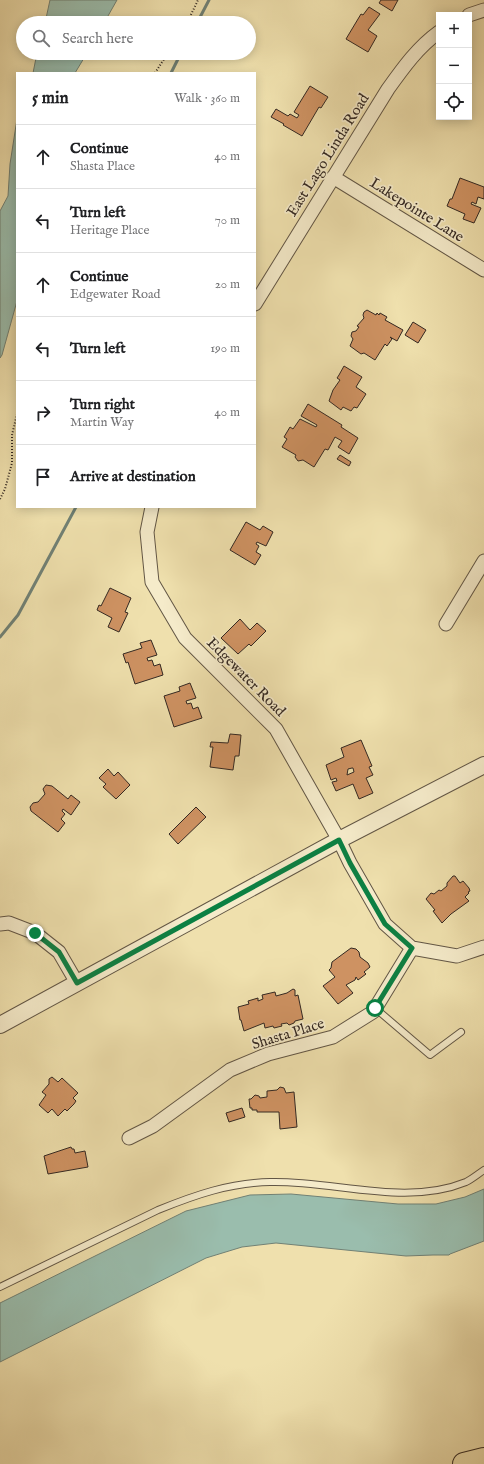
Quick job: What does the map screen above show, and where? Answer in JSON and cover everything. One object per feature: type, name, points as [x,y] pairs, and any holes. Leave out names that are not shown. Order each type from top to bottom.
[{"type":"highway","points":[[464,1464],[484,1459]]},
{"type":"street","points":[[472,14],[484,10]]},
{"type":"street","name":"East Lago Linda Road","points":[[256,302],[388,89],[407,62],[436,34]]},
{"type":"street","name":"Lakepointe Lane","points":[[333,177],[484,270]]},
{"type":"street","name":"Edgewater Road","points":[[152,508],[148,532],[152,582],[185,638],[276,729],[385,924],[412,948]]},
{"type":"street","points":[[446,624],[484,562]]},
{"type":"street","points":[[0,1025],[339,840],[484,765]]},
{"type":"street","points":[[0,924],[10,923],[35,933],[59,952],[77,983]]},
{"type":"street","points":[[412,948],[457,956],[484,947]]},
{"type":"street","name":"Shasta Place","points":[[129,1138],[153,1126],[230,1070],[268,1054],[333,1038],[372,1012],[412,948]]},
{"type":"lane","points":[[375,1008],[430,1055],[461,1032]]},
{"type":"lane","points":[[0,1287],[158,1210],[184,1199],[213,1190],[270,1182],[301,1183],[401,1192],[422,1192],[442,1189],[467,1181],[484,1170]]},
{"type":"path","points":[[190,16],[198,0]]},
{"type":"path","points":[[156,72],[163,60]]},
{"type":"path","points":[[0,499],[5,489],[12,463],[12,435],[16,418]]},
{"type":"shaded area","points":[[50,0],[117,0],[108,16],[47,16]]},
{"type":"shaded area","points":[[36,60],[83,60],[76,72],[33,72]]},
{"type":"shaded area","points":[[16,125],[16,305],[0,358],[0,211],[8,196],[10,164]]},
{"type":"shaded area","points":[[484,1189],[484,1241],[449,1255],[406,1256],[276,1243],[242,1247],[206,1258],[0,1362],[0,1303],[186,1211],[250,1195],[291,1194],[398,1204],[436,1204],[465,1197]]},
{"type":"building","points":[[381,0],[398,0],[392,11],[379,3]]},
{"type":"building","points":[[369,7],[380,14],[368,30],[377,36],[368,52],[346,39],[361,14],[363,15]]},
{"type":"building","points":[[310,86],[328,97],[321,108],[319,107],[302,136],[271,117],[276,109],[288,116],[290,114],[297,118],[299,115],[294,112]]},
{"type":"building","points":[[460,178],[484,187],[484,199],[478,197],[476,204],[472,202],[471,204],[481,208],[474,223],[463,219],[465,214],[447,206],[450,199],[452,199]]},
{"type":"building","points":[[367,310],[376,315],[377,313],[379,315],[380,313],[387,317],[385,320],[403,330],[397,341],[390,337],[392,339],[387,346],[385,344],[375,360],[364,353],[361,354],[350,346],[353,339],[351,336],[352,332],[356,331],[359,327],[357,326],[364,318],[364,312]]},
{"type":"building","points":[[413,322],[426,330],[418,343],[405,335]]},
{"type":"building","points":[[344,366],[362,377],[356,387],[366,394],[357,408],[354,407],[351,411],[343,407],[341,410],[329,401],[333,390],[340,380],[337,378]]},
{"type":"building","points":[[308,404],[342,425],[341,427],[358,438],[349,454],[338,447],[342,441],[335,437],[328,450],[325,449],[314,467],[303,460],[298,461],[295,457],[296,455],[282,447],[287,439],[284,437],[290,427],[293,429],[300,419],[316,427],[317,425],[301,416]]},
{"type":"building","points":[[340,455],[351,462],[349,466],[337,459]]},
{"type":"building","points":[[246,522],[260,530],[263,526],[273,532],[266,546],[257,542],[256,544],[259,546],[256,552],[261,555],[255,565],[230,550]]},
{"type":"building","points":[[110,588],[131,598],[125,612],[128,613],[119,632],[108,627],[112,618],[97,610],[99,605],[101,606]]},
{"type":"building","points":[[240,619],[250,630],[257,623],[266,631],[251,646],[249,644],[238,654],[221,638]]},
{"type":"building","points":[[151,640],[157,655],[147,658],[148,661],[152,660],[154,666],[160,664],[163,675],[135,684],[128,662],[126,663],[123,654],[142,648],[140,643]]},
{"type":"building","points":[[190,683],[196,698],[186,701],[187,704],[191,703],[193,709],[198,707],[202,718],[174,727],[164,696],[180,691],[179,687]]},
{"type":"building","points":[[230,734],[241,735],[239,756],[235,756],[233,770],[210,767],[213,747],[210,747],[211,742],[228,743]]},
{"type":"building","points":[[361,740],[372,766],[369,767],[373,775],[366,778],[373,793],[359,799],[353,784],[336,791],[332,782],[337,781],[336,778],[331,780],[326,765],[344,757],[341,748]],"holes":[[[353,768],[354,772],[347,775],[348,769]]]},
{"type":"building","points":[[108,769],[114,776],[118,772],[130,785],[116,799],[103,787],[106,784],[99,778]]},
{"type":"building","points":[[46,785],[52,786],[68,799],[71,795],[80,802],[71,815],[63,809],[62,811],[65,814],[61,819],[65,823],[58,832],[31,811],[30,807],[33,803],[38,802],[45,794],[43,789]]},
{"type":"building","points":[[196,807],[206,817],[178,844],[169,834]]},
{"type":"building","points":[[453,876],[455,876],[460,883],[463,881],[469,888],[470,891],[465,897],[469,901],[451,914],[442,923],[433,911],[435,910],[426,899],[431,893],[434,894],[439,890],[441,891],[447,886],[447,883]]},
{"type":"building","points":[[351,948],[356,949],[359,952],[360,957],[368,963],[370,967],[364,972],[366,974],[358,980],[356,977],[355,980],[346,985],[353,993],[338,1004],[323,986],[335,977],[329,970],[332,962]]},
{"type":"building","points":[[293,989],[295,990],[295,996],[298,995],[303,1019],[295,1021],[289,1025],[287,1023],[281,1024],[282,1026],[274,1028],[273,1026],[265,1028],[264,1023],[244,1031],[240,1020],[238,1007],[249,1004],[248,1001],[258,998],[258,1001],[263,999],[262,995],[275,992],[276,996],[287,993]]},
{"type":"building","points":[[52,1077],[58,1082],[62,1078],[78,1093],[73,1098],[76,1101],[74,1104],[67,1111],[65,1109],[58,1116],[52,1109],[48,1113],[39,1105],[46,1095],[42,1092],[49,1084],[49,1079]]},
{"type":"building","points":[[280,1087],[284,1088],[286,1093],[294,1092],[297,1127],[280,1129],[279,1112],[257,1112],[257,1110],[252,1110],[252,1108],[250,1108],[249,1099],[255,1095],[259,1096],[260,1098],[267,1097],[267,1091],[277,1090]]},
{"type":"building","points":[[242,1108],[245,1117],[229,1122],[226,1113]]},
{"type":"building","points":[[71,1147],[74,1149],[75,1153],[85,1151],[88,1167],[48,1174],[44,1156]]},
{"type":"waterway","points":[[201,16],[209,0]]},
{"type":"waterway","points":[[172,72],[178,60]]},
{"type":"waterway","points":[[0,637],[18,615],[75,508]]},
{"type":"route","points":[[35,933],[59,952],[77,983],[339,840],[350,863],[385,924],[412,948],[375,1008]]}]
